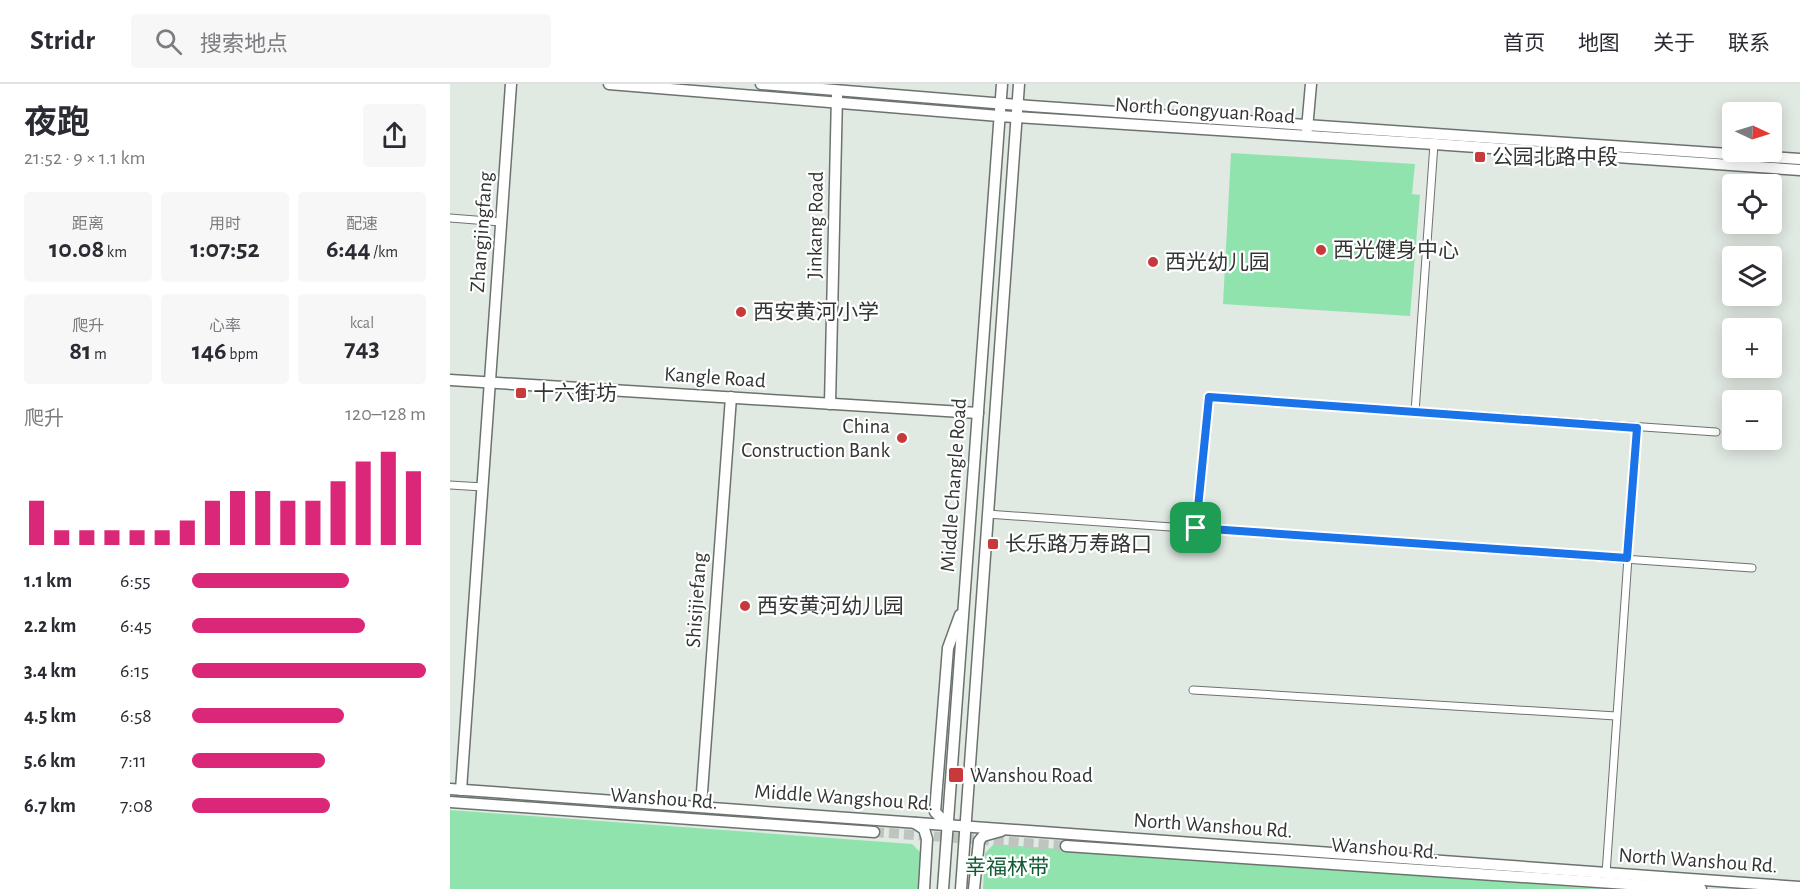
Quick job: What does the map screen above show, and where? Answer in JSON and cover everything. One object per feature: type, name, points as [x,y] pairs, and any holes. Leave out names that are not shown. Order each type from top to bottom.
[{"type":"main road","name":"Zhangjingfang","points":[[456,789],[483,487],[511,84]]},
{"type":"main road","name":"North Gongyuan Road","points":[[609,84],[837,92],[1800,159]]},
{"type":"main road","name":"North Gongyuan Road","points":[[761,84],[837,92],[999,116],[1800,170]]},
{"type":"main road","name":"Middle Changle Road","points":[[943,889],[1002,84]]},
{"type":"main road","name":"Middle Changle Road","points":[[961,889],[1019,84]]},
{"type":"main road","points":[[1307,136],[1311,84]]},
{"type":"main road","name":"Jinkang Road","points":[[830,404],[837,92]]},
{"type":"main road","name":"Kangle Road","points":[[450,380],[978,413]]},
{"type":"main road","name":"Shisijiefang","points":[[701,806],[731,397]]},
{"type":"main road","points":[[967,562],[984,563]]},
{"type":"main road","name":"Middle Wangshou Rd.","points":[[456,789],[947,824]]},
{"type":"main road","points":[[529,794],[605,813]]},
{"type":"main road","name":"Wanshou Rd.","points":[[450,802],[874,832]]},
{"type":"main road","points":[[910,821],[922,827],[926,833],[924,889]]},
{"type":"main road","name":"North Wanshou Rd.","points":[[947,824],[1800,887]]},
{"type":"main road","points":[[974,889],[979,841],[983,836],[1014,829]]},
{"type":"main road","name":"Wanshou Rd.","points":[[1065,846],[1701,889]]},
{"type":"street","points":[[1415,412],[1434,144]]},
{"type":"street","points":[[450,218],[501,222]]},
{"type":"street","points":[[1196,528],[1209,397],[1716,432]]},
{"type":"street","points":[[1606,873],[1637,428]]},
{"type":"street","points":[[450,484],[483,487]]},
{"type":"street","points":[[987,514],[1752,568]]},
{"type":"street","points":[[1194,690],[1616,716]]},
{"type":"green space","name":"西光健身中心","points":[[1231,153],[1415,164],[1412,194],[1420,195],[1410,316],[1223,304]]},
{"type":"green space","name":"幸福林带","points":[[450,810],[912,844],[921,853],[918,889],[450,889]]},
{"type":"green space","name":"幸福林带","points":[[994,844],[1600,889],[983,889],[985,853]]},
{"type":"tunnel","points":[[874,832],[1066,846]]},
{"type":"place","name":"公园北路中段","points":[[1480,157]]},
{"type":"place","name":"西光健身中心","points":[[1321,250]]},
{"type":"place","name":"西光幼儿园","points":[[1153,262]]},
{"type":"place","name":"西安黄河小学","points":[[741,312]]},
{"type":"place","name":"十六街坊","points":[[521,393]]},
{"type":"place","name":"China Construction Bank","points":[[902,438]]},
{"type":"place","name":"长乐路万寿路口","points":[[993,544]]},
{"type":"place","name":"西安黄河幼儿园","points":[[745,606]]},
{"type":"place","name":"Wanshou Road","points":[[956,775]]},
{"type":"route","points":[[1209,397],[1637,428],[1627,558],[1196,528],[1209,397]]}]
